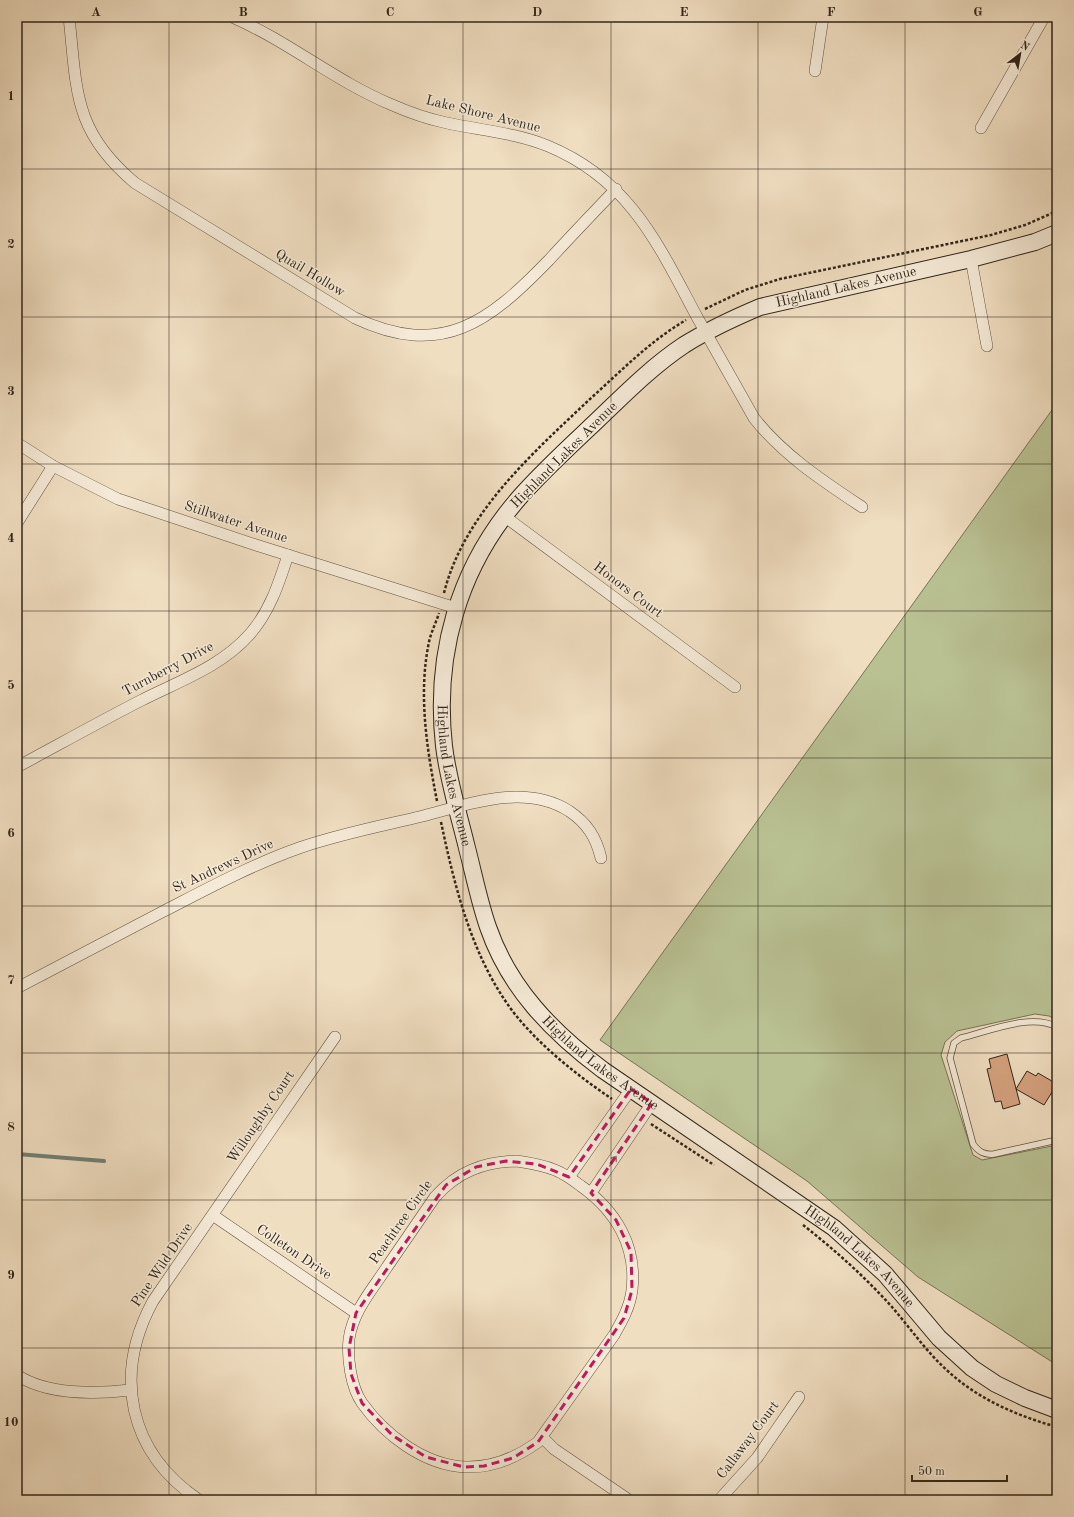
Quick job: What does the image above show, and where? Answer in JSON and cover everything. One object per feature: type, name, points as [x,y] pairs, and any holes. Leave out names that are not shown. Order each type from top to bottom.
[{"type":"street","name":"Quail Hollow","points":[[69,17],[76,87],[81,110],[96,141],[117,168],[135,183],[355,318],[390,332],[412,335],[444,333],[465,327],[484,318],[519,291],[616,189]]},
{"type":"street","name":"Lake Shore Avenue","points":[[232,17],[253,26],[359,89],[386,102],[444,122],[519,137],[547,146],[572,157],[595,171],[616,189],[633,208],[660,248],[754,418],[767,435],[783,450],[823,481],[862,507]]},
{"type":"street","points":[[814,71],[823,17]]},
{"type":"street","points":[[981,128],[1044,17]]},
{"type":"street","name":"Highland Lakes Avenue","points":[[1057,232],[1035,242],[971,259],[777,302],[728,320],[682,346],[638,381],[550,466],[504,516],[448,606],[442,697],[445,749],[456,806],[489,928],[508,971],[517,986],[550,1026],[575,1049],[834,1228],[885,1274],[940,1338],[972,1368],[996,1384],[1057,1410]]},
{"type":"street","points":[[971,259],[987,346]]},
{"type":"street","name":"Stillwater Avenue","points":[[17,443],[53,466],[118,499],[448,606]]},
{"type":"street","points":[[17,523],[53,466]]},
{"type":"street","name":"Honors Court","points":[[504,516],[735,687]]},
{"type":"street","name":"Turnberry Drive","points":[[17,767],[142,700],[200,672],[234,650],[257,626],[269,606],[288,555]]},
{"type":"street","name":"St Andrews Drive","points":[[17,988],[192,896],[258,864],[299,848],[341,835],[456,806],[516,796],[550,802],[560,806],[581,819],[593,836],[601,858]]},
{"type":"street","name":"Willoughby Court","points":[[214,1216],[335,1037]]},
{"type":"street","points":[[569,1177],[631,1088]]},
{"type":"street","points":[[591,1193],[652,1103]]},
{"type":"street","name":"Peachtree Circle","points":[[517,1162],[537,1164],[556,1170],[569,1177],[591,1193],[616,1220],[625,1235],[631,1252],[633,1271],[632,1290],[624,1318],[614,1335],[543,1438],[513,1458],[484,1466],[464,1467],[445,1464],[426,1457],[392,1435],[362,1403],[351,1374],[349,1339],[356,1313],[435,1197],[446,1185],[460,1174],[490,1164],[517,1162]]},
{"type":"street","name":"Colleton Drive","points":[[214,1216],[356,1313]]},
{"type":"street","name":"Pine Wild Drive","points":[[198,1500],[167,1473],[149,1447],[139,1424],[130,1390],[130,1371],[134,1347],[147,1312],[214,1216]]},
{"type":"street","points":[[17,1375],[36,1384],[73,1392],[130,1390]]},
{"type":"street","name":"Callaway Court","points":[[719,1500],[757,1458],[798,1398]]},
{"type":"street","points":[[543,1438],[554,1449],[629,1500]]},
{"type":"lane","points":[[1057,1027],[1048,1022],[1035,1021],[961,1038],[954,1043],[950,1058],[973,1144],[978,1151],[986,1155],[994,1154],[1057,1140]]},
{"type":"path","points":[[620,1104],[572,1070],[542,1043],[515,1013],[498,987],[479,952],[466,922],[431,780],[427,745],[425,694],[429,642],[448,606],[445,589],[471,529],[517,469],[625,366],[652,343],[696,314],[745,290],[780,279],[991,235],[1025,225],[1057,211]]},
{"type":"path","points":[[642,1118],[716,1166]]},
{"type":"path","points":[[799,1223],[829,1246],[866,1279],[922,1344],[950,1373],[974,1391],[1001,1407],[1031,1420],[1057,1427]]},
{"type":"highlighted area","points":[[631,1089],[652,1103],[591,1193],[616,1220],[631,1252],[632,1290],[624,1318],[538,1442],[513,1458],[484,1466],[464,1467],[426,1457],[392,1435],[362,1403],[351,1374],[349,1348],[356,1313],[446,1185],[476,1167],[506,1161],[537,1164],[569,1177]]},
{"type":"green space","points":[[1057,403],[1057,1020],[1049,1016],[1035,1014],[957,1031],[945,1042],[941,1055],[973,1155],[982,1160],[1057,1145],[1057,1365],[918,1277],[807,1181],[600,1040]]},
{"type":"building","points":[[1007,1054],[1020,1104],[1003,1109],[1001,1101],[995,1102],[987,1069],[991,1068],[989,1059]]},
{"type":"building","points":[[1027,1071],[1036,1076],[1038,1073],[1057,1084],[1044,1105],[1016,1089]]},
{"type":"waterway","points":[[17,1154],[104,1161]]}]
